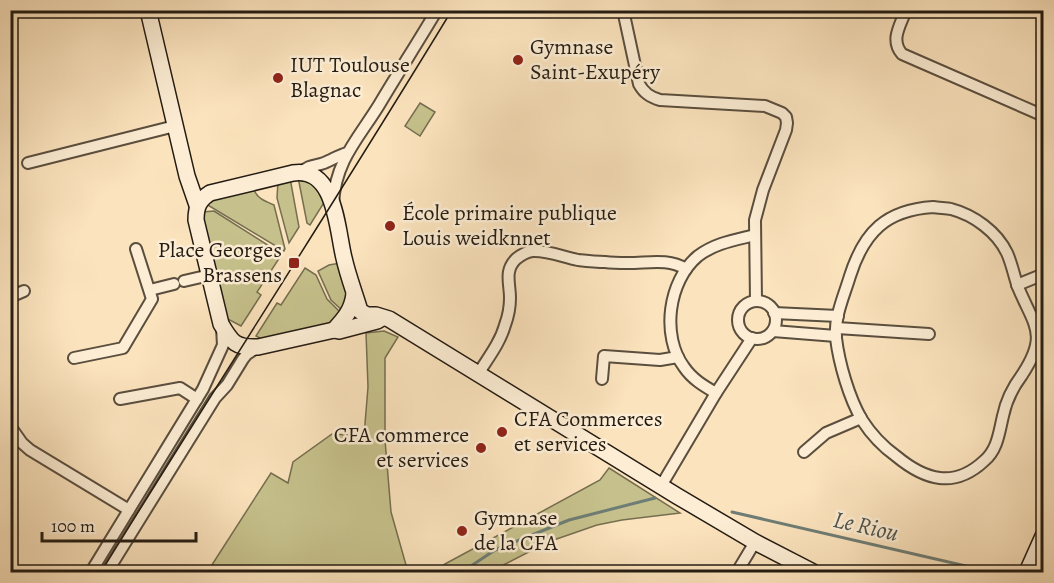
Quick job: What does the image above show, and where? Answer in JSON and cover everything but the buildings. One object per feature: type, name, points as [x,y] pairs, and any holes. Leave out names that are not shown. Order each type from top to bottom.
[{"type":"street","points":[[91,573],[197,399],[223,345],[221,324],[196,220],[197,205],[187,176],[148,10]]},
{"type":"street","points":[[333,203],[336,180],[347,153],[437,10]]},
{"type":"street","points":[[623,10],[639,84],[643,91],[651,97],[660,100],[765,106],[786,117],[786,130],[758,205],[755,220],[756,301]]},
{"type":"street","points":[[906,10],[895,42],[902,54],[1044,116]]},
{"type":"street","points":[[28,163],[175,126]]},
{"type":"street","points":[[302,172],[304,168],[324,163],[347,153]]},
{"type":"street","points":[[197,205],[210,193],[302,172],[309,174],[319,180],[333,203],[344,258],[360,311],[366,315],[389,319],[661,486],[755,542],[813,573]]},
{"type":"street","points":[[191,186],[210,193]]},
{"type":"street","points":[[933,207],[952,210],[988,228],[1007,253],[1017,285],[1038,333],[1037,343],[1028,366],[1009,397],[995,448],[987,459],[964,475],[949,479],[936,478],[919,473],[872,435],[861,418],[843,372],[836,332],[838,316],[860,250],[873,232],[892,217],[916,208],[933,207]]},
{"type":"street","points":[[716,393],[692,376],[678,357],[670,323],[673,296],[686,269],[711,248],[737,239],[755,236]]},
{"type":"street","points":[[74,358],[123,348],[152,299],[136,249]]},
{"type":"street","points":[[478,374],[502,335],[506,323],[510,302],[508,280],[510,267],[527,252],[535,251],[577,260],[603,262],[662,261],[686,269]]},
{"type":"street","points":[[1017,285],[1044,274]]},
{"type":"street","points":[[150,290],[210,275]]},
{"type":"street","points":[[334,330],[351,309],[354,290]]},
{"type":"street","points":[[10,297],[24,291]]},
{"type":"street","points":[[764,302],[774,313],[776,325],[767,336],[760,339],[752,338],[740,329],[739,314],[748,303],[764,302]]},
{"type":"street","points":[[774,313],[838,316]]},
{"type":"street","points":[[221,324],[229,338],[237,345],[246,348],[334,330],[339,331],[378,318]]},
{"type":"street","points":[[773,331],[929,334]]},
{"type":"street","points":[[661,486],[716,393],[752,338]]},
{"type":"street","points":[[107,573],[215,398],[227,385],[247,354],[258,347]]},
{"type":"street","points":[[602,379],[604,356],[660,360],[678,357]]},
{"type":"street","points":[[120,399],[180,388],[197,399]]},
{"type":"street","points":[[804,452],[826,433],[861,418]]},
{"type":"street","points":[[10,426],[30,450],[129,510]]},
{"type":"street","points":[[1027,573],[1044,534]]},
{"type":"street","points":[[737,573],[755,542]]},
{"type":"shaded area","points":[[420,103],[435,112],[420,136],[405,126]]},
{"type":"shaded area","points":[[298,177],[313,182],[325,201],[310,225],[307,223]]},
{"type":"shaded area","points":[[290,178],[299,227],[289,243],[277,198],[278,181]]},
{"type":"shaded area","points":[[253,187],[258,196],[274,205],[284,251],[206,204],[210,199]]},
{"type":"shaded area","points":[[214,211],[282,254],[257,292],[261,295],[241,326],[224,317],[202,212]]},
{"type":"shaded area","points":[[340,263],[348,292],[344,312],[331,300],[318,271],[329,265]]},
{"type":"shaded area","points":[[305,268],[316,275],[327,299],[343,315],[338,321],[265,341],[256,336],[277,303],[281,305]]},
{"type":"shaded area","points":[[384,331],[398,337],[385,358],[385,440],[391,512],[408,572],[205,572],[208,571],[271,473],[288,483],[293,462],[332,434],[364,436],[368,387],[366,333]]},
{"type":"shaded area","points":[[609,468],[680,513],[597,525],[548,542],[490,572],[435,572],[445,564],[600,480]]},
{"type":"waterway","name":"Le Riou","points":[[462,572],[495,550],[569,520],[655,498]]},
{"type":"waterway","name":"Le Riou","points":[[732,512],[992,572]]},
{"type":"tram line","points":[[101,572],[452,10]]},
{"type":"place","name":"Gymnase Saint-Exupéry","points":[[518,60]]},
{"type":"place","name":"IUT Toulouse Blagnac","points":[[278,78]]},
{"type":"place","name":"École primaire publique Louis weidknnet","points":[[390,226]]},
{"type":"place","name":"Place Georges Brassens","points":[[294,263]]},
{"type":"place","name":"CFA Commerces et services","points":[[502,432]]},
{"type":"place","name":"CFA commerce et services","points":[[481,448]]},
{"type":"place","name":"Gymnase de la CFA","points":[[462,531]]}]
